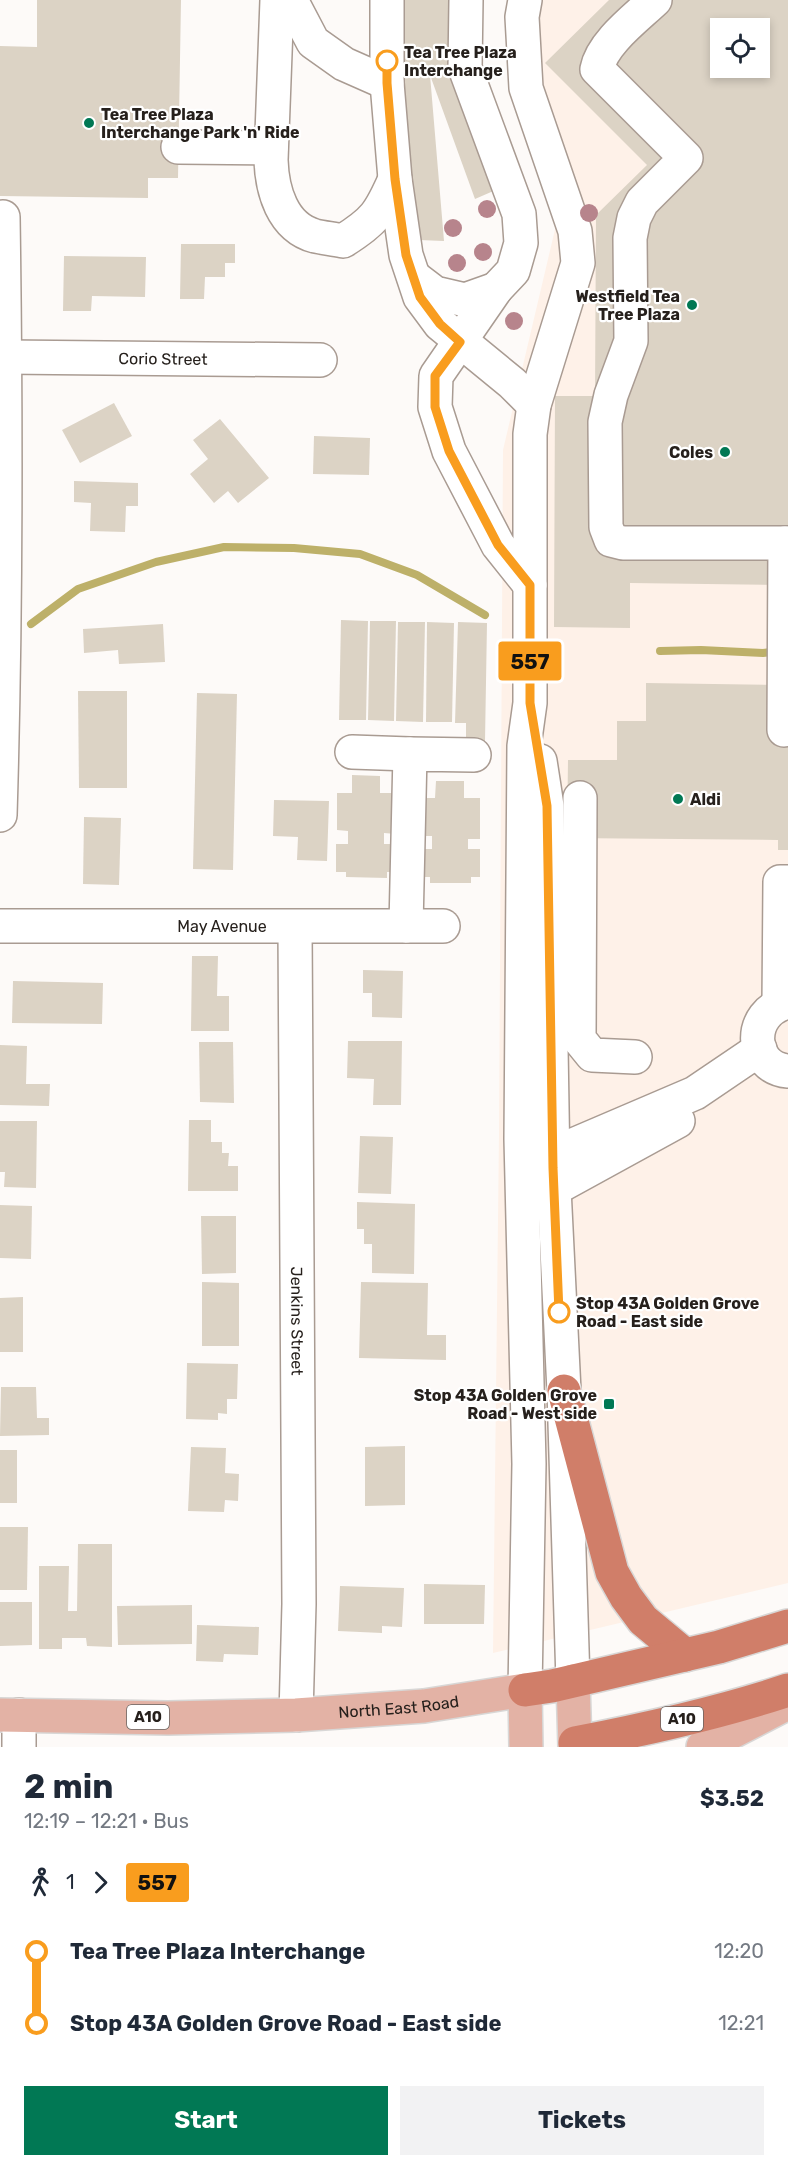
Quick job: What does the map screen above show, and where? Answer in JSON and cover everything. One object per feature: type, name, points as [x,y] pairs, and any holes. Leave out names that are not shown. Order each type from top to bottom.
[{"type":"highway","points":[[564,1391],[612,1572],[626,1597],[644,1620],[685,1655]]},
{"type":"highway","name":"North East Road","points":[[525,1690],[719,1647],[788,1626]]},
{"type":"highway","name":"A10","points":[[569,1746],[745,1704],[788,1690]]},
{"type":"main road","points":[[569,1746],[573,1681]]},
{"type":"main road","name":"North East Road","points":[[10,1715],[168,1718],[296,1715],[424,1706],[525,1690]]},
{"type":"main road","points":[[525,1690],[526,1747]]},
{"type":"main road","points":[[703,1747],[788,1703]]},
{"type":"street","points":[[277,0],[271,148],[272,180],[278,202],[293,224],[313,236],[343,241],[368,225],[384,205],[395,179]]},
{"type":"street","points":[[291,0],[313,42],[344,64],[387,83]]},
{"type":"street","points":[[387,0],[387,83],[395,179],[406,255],[420,297],[440,324],[512,382],[534,405]]},
{"type":"street","points":[[466,0],[465,68],[519,214],[521,243],[513,271],[496,289],[435,376],[435,407],[449,451],[498,545],[530,585]]},
{"type":"street","points":[[525,0],[522,17],[526,88],[575,231],[578,263],[534,405],[530,434],[530,703],[524,746],[545,1168],[564,1391],[573,1681]]},
{"type":"street","points":[[655,0],[607,47],[599,58],[597,69],[686,158],[642,202],[632,228],[630,238],[632,341],[612,394],[605,422],[606,527],[611,540],[623,543],[787,543],[784,730]]},
{"type":"street","points":[[178,147],[271,148]]},
{"type":"street","points":[[0,815],[4,692],[3,217]]},
{"type":"street","points":[[414,277],[435,292],[465,300],[496,289]]},
{"type":"street","name":"Corio Street","points":[[5,357],[320,360]]},
{"type":"street","points":[[352,752],[474,755]]},
{"type":"street","points":[[406,926],[410,754]]},
{"type":"street","points":[[580,798],[579,1039],[592,1055],[635,1056]]},
{"type":"street","points":[[774,1062],[757,1039],[762,1017],[770,1009],[784,1003],[780,882],[788,882]]},
{"type":"street","name":"May Avenue","points":[[0,926],[295,928],[443,926]]},
{"type":"street","name":"Jenkins Street","points":[[295,928],[299,1592],[296,1715]]},
{"type":"street","points":[[545,1168],[651,1136],[774,1062]]},
{"type":"street","points":[[525,1690],[529,1464],[545,1168],[564,1149],[774,1062]]},
{"type":"street","points":[[10,1715],[19,1747]]},
{"type":"shaded area","points":[[510,0],[788,0],[788,1583],[493,1653],[499,1134],[503,450],[561,204]]},
{"type":"building","name":"Tea Tree Plaza Interchange Park 'n' Ride","points":[[37,0],[181,0],[178,178],[148,178],[148,198],[0,196],[0,46],[37,47]]},
{"type":"building","points":[[402,0],[455,0],[498,189],[475,199],[430,75],[444,241],[419,240],[401,97]]},
{"type":"building","name":"Westfield Tea Tree Plaza","points":[[609,0],[788,0],[788,585],[630,583],[630,628],[554,627],[555,396],[595,396],[596,215],[647,165],[545,63]]},
{"type":"building","points":[[181,244],[235,244],[235,263],[225,263],[225,277],[205,277],[204,299],[180,299]]},
{"type":"building","points":[[64,256],[146,257],[145,297],[92,296],[91,311],[63,311]]},
{"type":"building","points":[[114,403],[132,436],[80,463],[62,430]]},
{"type":"building","points":[[220,419],[269,478],[238,503],[228,491],[214,503],[190,474],[208,459],[193,440]]},
{"type":"building","points":[[314,436],[370,438],[369,475],[313,474]]},
{"type":"building","points":[[74,481],[138,483],[138,506],[126,506],[125,532],[90,531],[91,503],[74,502]]},
{"type":"building","points":[[341,620],[368,621],[366,720],[339,720]]},
{"type":"building","points":[[370,621],[396,621],[394,721],[368,720]]},
{"type":"building","points":[[398,622],[425,622],[423,722],[396,721]]},
{"type":"building","points":[[427,622],[454,623],[452,722],[426,722]]},
{"type":"building","points":[[458,622],[487,623],[485,741],[466,740],[466,723],[455,723]]},
{"type":"building","points":[[163,624],[165,662],[119,664],[118,650],[84,653],[83,629]]},
{"type":"building","name":"Aldi","points":[[646,683],[788,685],[788,850],[778,850],[778,840],[567,838],[568,760],[617,760],[617,721],[646,721]]},
{"type":"building","points":[[78,691],[127,691],[127,788],[79,788]]},
{"type":"building","points":[[197,693],[237,694],[233,870],[193,869]]},
{"type":"building","points":[[352,775],[380,776],[380,793],[396,793],[396,834],[384,833],[384,844],[396,844],[396,872],[387,872],[387,878],[346,877],[346,872],[336,872],[336,844],[348,844],[348,831],[337,830],[337,793],[352,793]]},
{"type":"building","points":[[436,781],[464,781],[464,798],[480,798],[480,839],[468,839],[468,849],[480,849],[480,877],[471,877],[471,883],[430,883],[430,877],[419,877],[420,849],[432,849],[432,836],[421,836],[421,798],[435,798]]},
{"type":"building","points":[[274,800],[329,801],[327,861],[297,860],[298,837],[273,836]]},
{"type":"building","points":[[84,817],[121,818],[119,885],[83,884]]},
{"type":"building","points":[[192,956],[218,956],[217,996],[229,996],[229,1031],[191,1031]]},
{"type":"building","points":[[363,970],[403,971],[402,1018],[372,1017],[372,993],[363,993]]},
{"type":"building","points":[[13,981],[103,983],[102,1024],[12,1023]]},
{"type":"building","points":[[348,1041],[402,1041],[401,1105],[373,1105],[374,1079],[347,1078]]},
{"type":"building","points":[[199,1042],[233,1042],[234,1103],[200,1102]]},
{"type":"building","points":[[0,1045],[27,1046],[26,1084],[50,1084],[49,1106],[0,1105]]},
{"type":"building","points":[[189,1120],[211,1120],[211,1142],[222,1142],[222,1153],[229,1153],[228,1166],[238,1166],[238,1191],[188,1191]]},
{"type":"building","points":[[0,1121],[37,1121],[36,1188],[4,1187],[5,1172],[0,1172]]},
{"type":"building","points":[[360,1136],[393,1137],[391,1194],[358,1193]]},
{"type":"building","points":[[357,1202],[415,1204],[414,1274],[372,1273],[372,1244],[364,1244],[364,1229],[357,1229]]},
{"type":"building","points":[[0,1205],[32,1206],[31,1259],[0,1258]]},
{"type":"building","points":[[201,1216],[236,1216],[236,1273],[202,1274]]},
{"type":"building","points":[[202,1282],[239,1283],[239,1346],[202,1346]]},
{"type":"building","points":[[361,1282],[428,1283],[427,1335],[446,1335],[446,1360],[359,1358]]},
{"type":"building","points":[[23,1297],[23,1352],[0,1352],[0,1298]]},
{"type":"building","points":[[187,1363],[238,1364],[237,1399],[227,1399],[227,1414],[218,1413],[218,1420],[186,1419]]},
{"type":"building","points":[[1,1387],[36,1387],[37,1418],[49,1418],[49,1435],[0,1436]]},
{"type":"building","points":[[405,1446],[405,1505],[365,1506],[365,1447]]},
{"type":"building","points":[[191,1447],[226,1448],[225,1473],[239,1474],[238,1501],[225,1500],[224,1512],[188,1511]]},
{"type":"building","points":[[0,1450],[17,1450],[17,1503],[0,1503]]},
{"type":"building","points":[[0,1527],[28,1527],[27,1590],[0,1590]]},
{"type":"building","points":[[78,1544],[112,1544],[112,1647],[87,1646],[86,1638],[62,1638],[62,1649],[39,1649],[39,1566],[69,1566],[68,1611],[77,1611]]},
{"type":"building","points":[[424,1584],[485,1585],[484,1624],[424,1624]]},
{"type":"building","points":[[340,1586],[404,1588],[402,1627],[382,1626],[382,1633],[338,1631]]},
{"type":"building","points":[[0,1602],[32,1602],[32,1645],[0,1646]]},
{"type":"building","points":[[192,1605],[192,1644],[118,1645],[117,1606]]},
{"type":"building","points":[[197,1625],[259,1627],[258,1655],[224,1654],[223,1662],[196,1661]]},
{"type":"waterway","points":[[31,624],[78,589],[156,562],[224,547],[294,548],[360,554],[417,575],[485,615]]},
{"type":"waterway","points":[[660,651],[763,653],[779,651]]},
{"type":"bus line","name":"557","points":[[387,61],[395,179],[406,255],[420,297],[440,324],[460,342],[435,376],[435,407],[449,451],[498,545],[530,585],[530,703],[547,806],[553,1168],[559,1312]]},
{"type":"place","name":"Tea Tree Plaza Interchange","points":[[387,61]]},
{"type":"place","name":"Tea Tree Plaza Interchange Park 'n' Ride","points":[[89,123]]},
{"type":"place","name":"Westfield Tea Tree Plaza","points":[[692,305]]},
{"type":"place","name":"Coles","points":[[725,452]]},
{"type":"place","name":"Aldi","points":[[678,799]]},
{"type":"place","name":"Stop 43A Golden Grove Road - East side","points":[[559,1312]]},
{"type":"place","name":"Stop 43A Golden Grove Road - West side","points":[[609,1404]]}]
